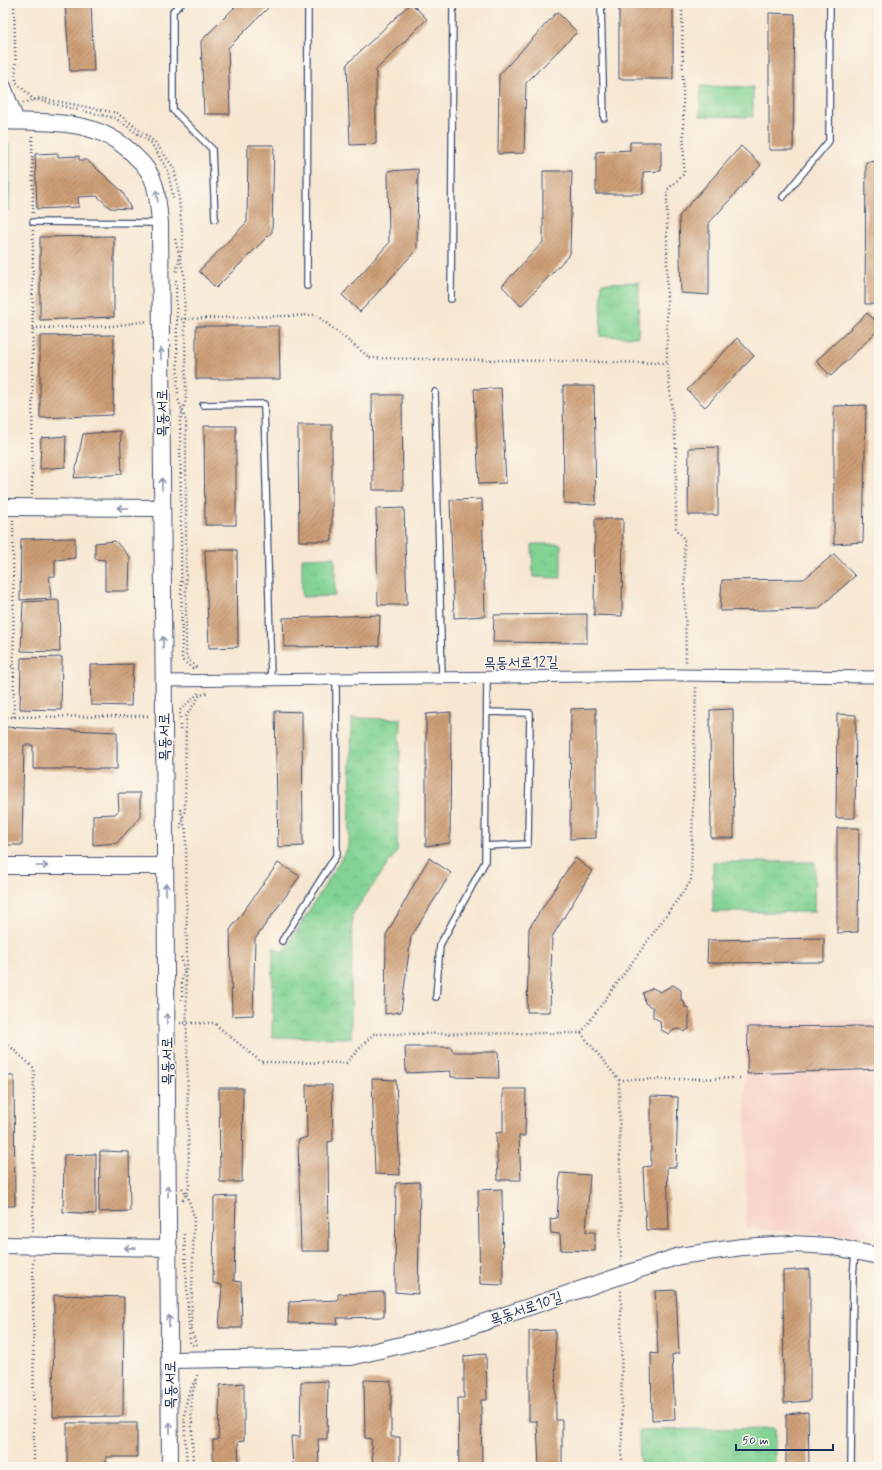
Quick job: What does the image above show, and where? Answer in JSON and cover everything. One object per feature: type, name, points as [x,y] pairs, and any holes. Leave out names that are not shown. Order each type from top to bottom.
[{"type":"main road","points":[[3,87],[17,121]]},
{"type":"main road","name":"목동서로","points":[[17,121],[83,126],[108,135],[126,147],[144,164],[155,185],[160,223],[170,1467]]},
{"type":"main road","points":[[8,507],[162,508]]},
{"type":"main road","points":[[3,866],[165,866]]},
{"type":"main road","name":"목동서로10길","points":[[170,1360],[351,1357],[455,1332],[679,1256],[742,1247],[792,1244],[830,1246],[879,1256]]},
{"type":"main road","points":[[3,1245],[168,1248]]},
{"type":"street","name":"목동서로12길","points":[[164,681],[692,676],[879,677]]},
{"type":"lane","points":[[182,3],[173,11],[172,110],[212,149],[215,219]]},
{"type":"lane","points":[[307,286],[308,3]]},
{"type":"lane","points":[[451,300],[453,3]]},
{"type":"lane","points":[[601,3],[604,118]]},
{"type":"lane","points":[[783,197],[829,142],[830,3]]},
{"type":"lane","points":[[33,222],[160,223]]},
{"type":"lane","points":[[435,392],[442,678]]},
{"type":"lane","points":[[203,405],[264,404],[271,680]]},
{"type":"lane","points":[[436,997],[440,945],[485,862],[487,678]]},
{"type":"lane","points":[[282,941],[337,854],[336,679]]},
{"type":"lane","points":[[485,846],[528,844],[530,713],[487,712]]},
{"type":"lane","points":[[851,1467],[853,1276],[855,1251]]},
{"type":"path","points":[[14,3],[16,82],[33,99]]},
{"type":"path","points":[[581,1033],[691,881],[692,676],[684,539],[676,528],[676,448],[667,364],[667,190],[684,174],[682,3]]},
{"type":"path","points":[[17,121],[33,222],[32,508]]},
{"type":"path","points":[[33,328],[114,326],[161,319],[316,315],[370,358],[667,364]]},
{"type":"path","points":[[8,507],[14,666],[14,718]]},
{"type":"path","points":[[3,667],[14,666]]},
{"type":"path","points":[[3,717],[164,716]]},
{"type":"path","points":[[167,1023],[214,1023],[261,1062],[346,1063],[373,1034],[581,1033]]},
{"type":"path","points":[[581,1033],[619,1080],[622,1465],[620,1467]]},
{"type":"path","points":[[619,1080],[742,1078]]},
{"type":"path","points":[[187,1467],[185,1403],[189,1389],[197,1379],[191,1397],[193,1467]]},
{"type":"shaded area","points":[[879,1019],[879,1238],[746,1229],[745,1021]]},
{"type":"green space","points":[[701,86],[753,87],[753,117],[700,116]]},
{"type":"green space","points":[[3,145],[10,145],[9,209],[3,210]]},
{"type":"green space","points":[[639,282],[638,337],[600,336],[602,283]]},
{"type":"green space","points":[[532,544],[561,544],[561,578],[533,577]]},
{"type":"green space","points":[[335,557],[335,596],[302,597],[302,558]]},
{"type":"green space","points":[[352,718],[401,719],[397,851],[352,915],[351,1038],[272,1037],[273,947],[283,953],[349,846]]},
{"type":"green space","points":[[713,862],[815,862],[814,912],[713,912]]},
{"type":"green space","points":[[775,1428],[775,1467],[640,1467],[639,1430]]},
{"type":"building","points":[[65,3],[91,3],[94,71],[70,71]]},
{"type":"building","points":[[239,3],[273,3],[228,48],[230,114],[204,114],[201,41]]},
{"type":"building","points":[[411,3],[427,19],[376,70],[376,144],[350,145],[347,64]]},
{"type":"building","points":[[619,3],[673,3],[673,79],[619,79]]},
{"type":"building","points":[[557,12],[577,32],[526,83],[524,153],[498,154],[499,75]]},
{"type":"building","points":[[769,13],[795,14],[793,150],[769,150]]},
{"type":"building","points":[[630,142],[661,142],[661,171],[643,172],[643,194],[596,194],[596,152],[630,150]]},
{"type":"building","points":[[248,145],[274,145],[272,232],[216,288],[199,271],[247,222]]},
{"type":"building","points":[[741,146],[761,165],[709,223],[709,295],[681,293],[679,216]]},
{"type":"building","points":[[58,153],[58,157],[79,156],[79,160],[87,160],[122,191],[131,209],[110,208],[97,196],[78,197],[79,207],[37,209],[35,154]]},
{"type":"building","points":[[879,161],[879,304],[865,304],[866,162]]},
{"type":"building","points":[[418,169],[417,249],[360,312],[342,295],[389,243],[388,171]]},
{"type":"building","points":[[543,171],[572,171],[570,254],[521,306],[502,286],[543,242]]},
{"type":"building","points":[[114,236],[114,317],[40,320],[40,237]]},
{"type":"building","points":[[867,313],[879,324],[879,329],[831,376],[816,361]]},
{"type":"building","points":[[196,326],[279,326],[280,379],[196,379]]},
{"type":"building","points":[[114,335],[113,415],[40,418],[40,336]]},
{"type":"building","points":[[737,338],[754,356],[705,407],[687,390]]},
{"type":"building","points":[[563,386],[594,386],[596,505],[564,503]]},
{"type":"building","points":[[501,388],[506,483],[479,484],[474,389]]},
{"type":"building","points":[[372,395],[402,395],[403,490],[373,490]]},
{"type":"building","points":[[866,405],[863,542],[834,544],[834,406]]},
{"type":"building","points":[[298,425],[332,425],[332,541],[299,541]]},
{"type":"building","points":[[204,426],[236,426],[236,525],[205,525]]},
{"type":"building","points":[[120,431],[122,474],[74,478],[83,434]]},
{"type":"building","points":[[66,436],[65,467],[40,469],[41,438]]},
{"type":"building","points":[[718,447],[718,515],[688,515],[689,448]]},
{"type":"building","points":[[482,499],[485,616],[454,618],[450,500]]},
{"type":"building","points":[[404,508],[407,605],[378,605],[376,509]]},
{"type":"building","points":[[595,519],[623,519],[622,616],[594,615]]},
{"type":"building","points":[[75,538],[75,558],[55,560],[55,576],[49,576],[51,598],[20,600],[21,539]]},
{"type":"building","points":[[115,541],[130,557],[129,591],[105,591],[105,560],[95,559],[95,543]]},
{"type":"building","points":[[205,550],[237,550],[238,647],[209,648]]},
{"type":"building","points":[[834,554],[855,576],[818,609],[720,611],[722,580],[804,579]]},
{"type":"building","points":[[59,600],[60,652],[21,651],[23,602]]},
{"type":"building","points":[[587,614],[587,643],[493,642],[494,615]]},
{"type":"building","points":[[380,615],[379,646],[284,647],[283,618]]},
{"type":"building","points":[[62,657],[61,710],[20,709],[21,658]]},
{"type":"building","points":[[133,664],[131,706],[91,705],[90,665]]},
{"type":"building","points":[[596,708],[596,838],[570,839],[571,709]]},
{"type":"building","points":[[733,709],[734,838],[711,838],[710,710]]},
{"type":"building","points":[[275,711],[302,712],[303,846],[278,847]]},
{"type":"building","points":[[451,712],[450,843],[426,846],[426,714]]},
{"type":"building","points":[[837,714],[856,715],[855,818],[836,818]]},
{"type":"building","points":[[3,727],[117,732],[117,769],[33,769],[33,745],[24,745],[22,845],[3,845]]},
{"type":"building","points":[[118,793],[140,793],[140,817],[117,843],[93,845],[93,815],[115,814],[119,810]]},
{"type":"building","points":[[837,828],[859,828],[858,932],[837,933]]},
{"type":"building","points":[[429,858],[451,873],[411,937],[401,1012],[385,1014],[386,935]]},
{"type":"building","points":[[575,858],[592,871],[552,937],[550,1012],[527,1012],[529,928]]},
{"type":"building","points":[[278,863],[300,876],[255,939],[253,1015],[232,1016],[230,930]]},
{"type":"building","points":[[824,938],[824,962],[707,963],[708,940]]},
{"type":"building","points":[[673,985],[681,990],[681,1000],[684,1001],[685,1007],[689,1008],[689,1029],[684,1032],[680,1029],[674,1030],[669,1034],[661,1030],[660,1021],[653,1017],[653,1008],[645,1003],[643,993],[653,988],[660,992]]},
{"type":"building","points":[[879,1026],[879,1069],[747,1074],[748,1027]]},
{"type":"building","points":[[405,1047],[451,1047],[453,1052],[498,1052],[499,1078],[451,1077],[451,1071],[406,1073]]},
{"type":"building","points":[[3,1076],[14,1076],[15,1206],[3,1206]]},
{"type":"building","points":[[372,1079],[396,1080],[400,1175],[375,1174]]},
{"type":"building","points":[[306,1085],[332,1085],[333,1141],[328,1142],[329,1251],[301,1251],[298,1140],[307,1137]]},
{"type":"building","points":[[219,1088],[243,1088],[242,1182],[220,1182]]},
{"type":"building","points":[[503,1089],[526,1089],[525,1136],[519,1136],[521,1180],[498,1180],[496,1133],[503,1132]]},
{"type":"building","points":[[651,1096],[678,1097],[676,1167],[667,1167],[669,1230],[646,1230],[643,1167],[651,1166]]},
{"type":"building","points":[[100,1151],[129,1152],[130,1211],[99,1212]]},
{"type":"building","points":[[96,1154],[96,1214],[63,1212],[64,1155]]},
{"type":"building","points":[[560,1173],[590,1175],[586,1232],[595,1232],[595,1251],[561,1250],[560,1234],[551,1233],[550,1219],[557,1218]]},
{"type":"building","points":[[420,1182],[418,1294],[395,1292],[396,1183]]},
{"type":"building","points":[[502,1189],[503,1285],[480,1284],[478,1190]]},
{"type":"building","points":[[236,1196],[234,1281],[241,1282],[242,1328],[219,1328],[222,1285],[213,1283],[214,1197]]},
{"type":"building","points":[[810,1269],[810,1401],[784,1403],[783,1271]]},
{"type":"building","points":[[676,1290],[679,1353],[672,1355],[675,1419],[652,1420],[651,1353],[658,1354],[655,1291]]},
{"type":"building","points":[[384,1292],[384,1317],[337,1318],[338,1324],[288,1323],[289,1302],[338,1300],[338,1294]]},
{"type":"building","points":[[54,1295],[124,1297],[123,1416],[53,1417]]},
{"type":"building","points":[[555,1330],[556,1420],[562,1420],[562,1467],[539,1467],[537,1421],[529,1421],[529,1331]]},
{"type":"building","points":[[486,1354],[487,1400],[481,1400],[482,1467],[459,1467],[458,1398],[464,1398],[464,1356]]},
{"type":"building","points":[[364,1380],[391,1381],[391,1437],[400,1437],[400,1467],[373,1467],[371,1439],[365,1438]]},
{"type":"building","points":[[328,1381],[327,1439],[318,1439],[319,1467],[293,1467],[291,1436],[300,1437],[301,1382]]},
{"type":"building","points":[[244,1383],[244,1440],[238,1442],[239,1467],[213,1467],[213,1440],[218,1440],[220,1385]]},
{"type":"building","points":[[808,1412],[809,1467],[786,1467],[786,1414]]},
{"type":"building","points":[[67,1423],[137,1423],[137,1457],[106,1457],[106,1467],[67,1467]]}]
